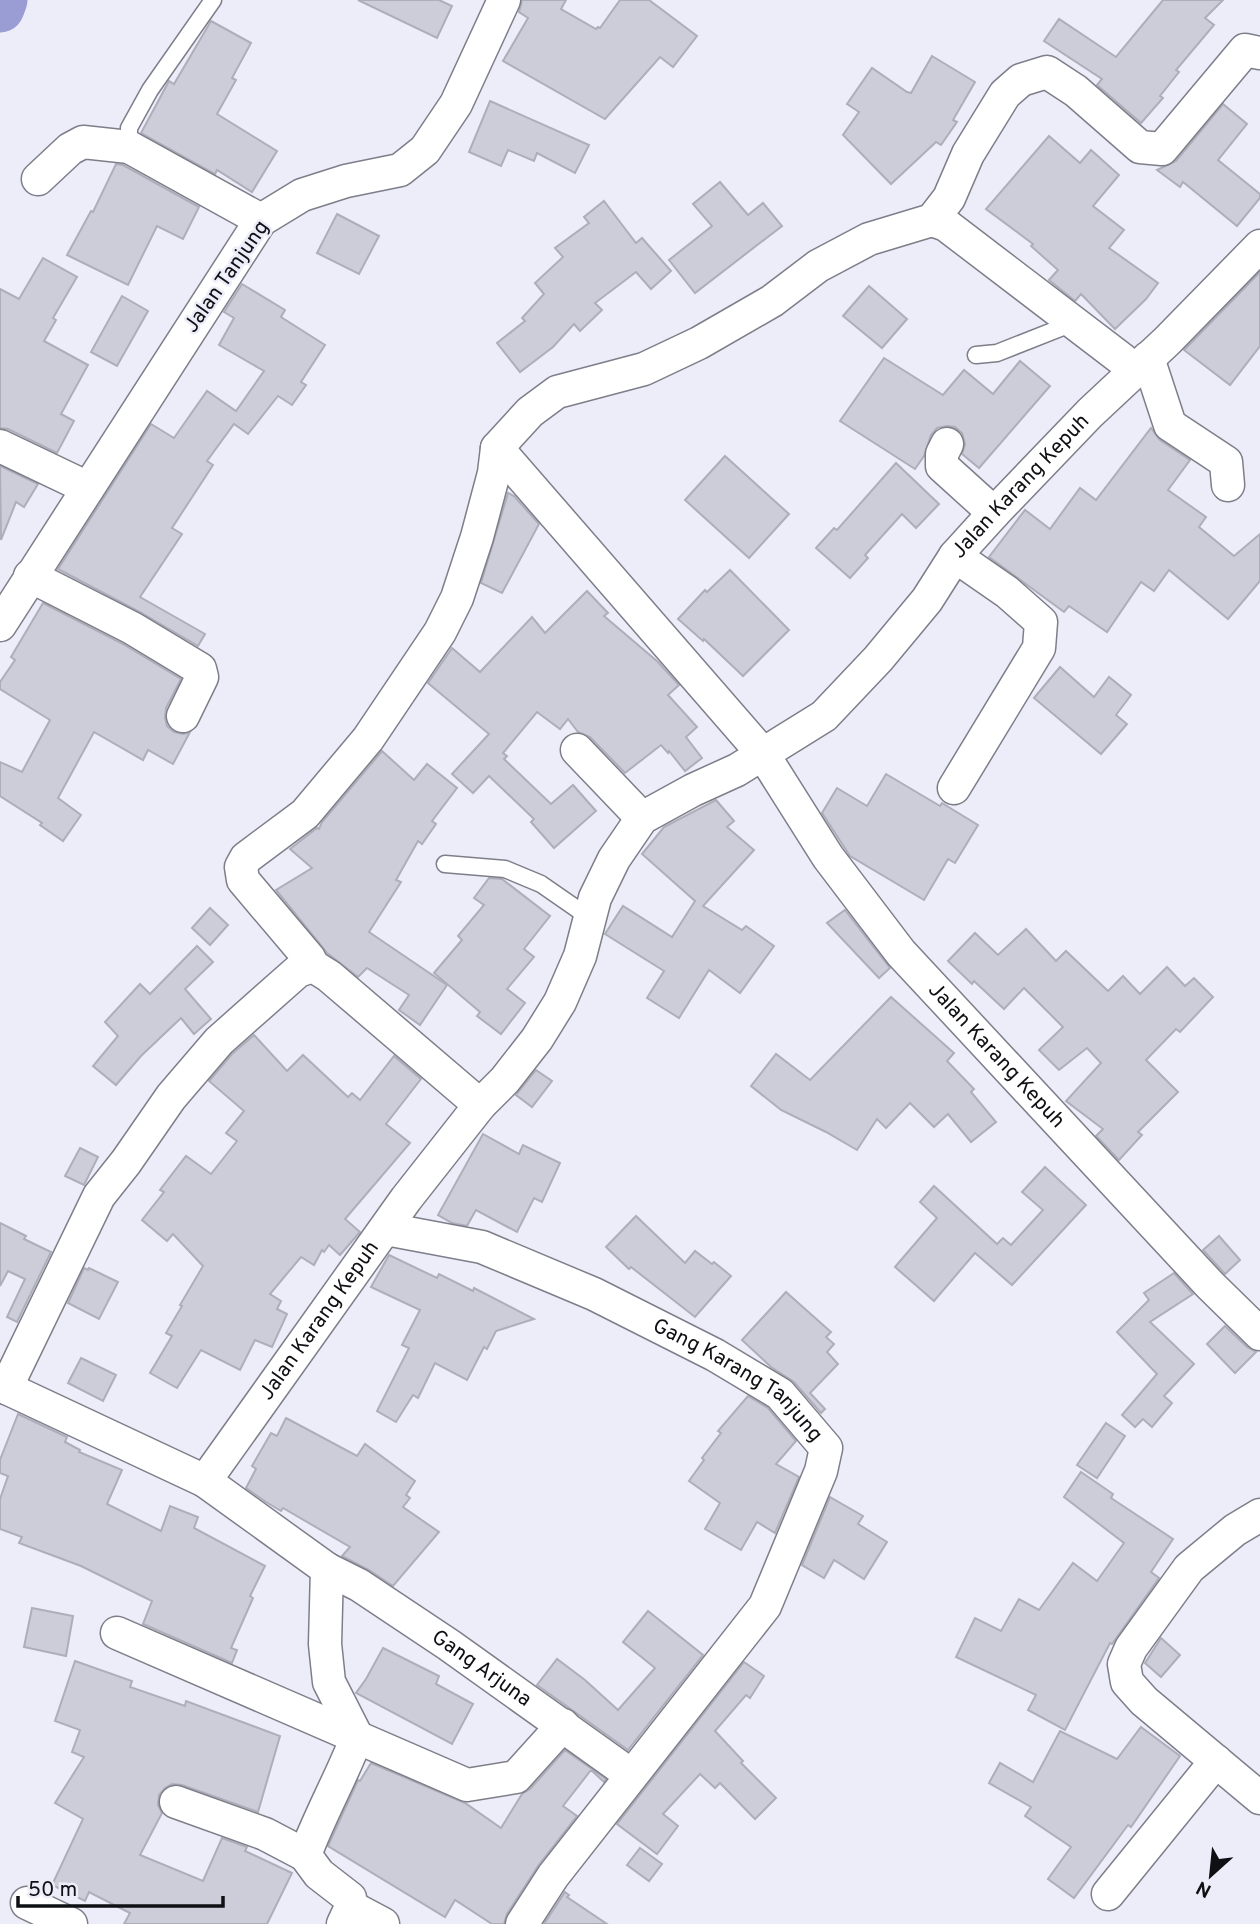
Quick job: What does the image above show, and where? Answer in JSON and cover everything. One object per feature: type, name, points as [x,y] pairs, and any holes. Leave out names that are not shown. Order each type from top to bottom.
[{"type":"street","name":"Jalan Tanjung","points":[[0,625],[261,220],[302,195],[345,181],[400,170],[425,150],[456,104],[504,0]]},
{"type":"street","points":[[480,1105],[329,976],[313,966],[243,880],[241,867],[246,858],[305,814],[368,739],[440,632],[457,598],[477,537],[494,473],[497,448],[530,412],[558,392],[644,369],[699,343],[772,301],[818,266],[869,239],[932,220],[949,198],[968,154],[1005,94],[1021,80],[1048,72],[1076,91],[1140,147],[1162,149],[1245,50],[1260,52]]},
{"type":"street","points":[[38,179],[70,149],[83,142],[129,147],[261,220]]},
{"type":"street","points":[[932,220],[946,225],[1073,323],[1142,364],[1170,425],[1226,462],[1228,485]]},
{"type":"street","name":"Jalan Karang Kepuh","points":[[205,1481],[386,1229],[480,1105],[505,1080],[537,1039],[560,1002],[580,956],[595,898],[614,859],[642,818],[737,770],[824,716],[878,659],[927,600],[955,556],[994,513],[1090,413],[1260,246]]},
{"type":"street","points":[[947,444],[942,454],[943,466],[994,513]]},
{"type":"street","points":[[0,446],[88,488]]},
{"type":"street","points":[[497,448],[763,754]]},
{"type":"street","points":[[954,788],[1039,648],[1041,622],[1007,592],[955,556]]},
{"type":"street","points":[[30,576],[132,628],[200,668],[202,677],[183,716]]},
{"type":"street","points":[[578,750],[642,818]]},
{"type":"street","name":"Jalan Karang Kepuh","points":[[763,754],[828,857],[901,953],[1210,1285],[1260,1334]]},
{"type":"street","points":[[305,1855],[315,1827],[342,1775],[357,1737],[329,1682],[325,1644],[327,1569],[205,1481],[3,1387],[99,1196],[171,1097],[219,1041],[298,971],[313,966]]},
{"type":"street","name":"Gang Karang Tanjung","points":[[386,1229],[482,1247],[594,1293],[715,1355],[780,1394],[826,1448],[821,1471],[765,1606],[553,1876],[522,1924]]},
{"type":"street","points":[[1258,1791],[1216,1762],[1144,1701],[1127,1682],[1124,1664],[1131,1648],[1189,1568],[1235,1530],[1260,1515]]},
{"type":"street","name":"Gang Arjuna","points":[[327,1569],[370,1592],[564,1725],[631,1775]]},
{"type":"street","points":[[117,1633],[467,1784],[516,1777],[564,1725]]},
{"type":"street","points":[[1108,1894],[1216,1762]]},
{"type":"street","points":[[176,1802],[265,1834],[305,1855],[319,1874],[350,1898],[347,1915],[383,1924]]},
{"type":"street","points":[[27,1903],[71,1924]]},
{"type":"lane","points":[[129,147],[129,128],[150,90],[213,0]]},
{"type":"lane","points":[[976,355],[996,353],[1073,323]]},
{"type":"lane","points":[[445,864],[505,869],[541,884],[590,918]]},
{"type":"building","points":[[358,0],[439,0],[452,6],[437,38]]},
{"type":"building","points":[[522,0],[566,0],[561,9],[596,29],[600,28],[620,0],[649,0],[697,36],[673,67],[660,57],[605,119],[503,61],[528,18],[519,12]]},
{"type":"building","points":[[1163,0],[1223,0],[1205,18],[1214,25],[1176,70],[1179,72],[1160,96],[1163,98],[1141,123],[1097,85],[1102,79],[1044,41],[1059,19],[1116,57]]},
{"type":"building","points":[[211,21],[251,43],[232,78],[236,80],[217,114],[277,151],[252,192],[217,170],[215,174],[141,133],[169,81],[174,84]]},
{"type":"building","points":[[932,56],[975,82],[953,120],[957,122],[941,145],[936,142],[891,184],[843,135],[859,112],[847,104],[872,68],[911,93]]},
{"type":"building","points":[[490,101],[589,145],[575,173],[537,153],[534,161],[508,150],[501,166],[469,152]]},
{"type":"building","points":[[1223,104],[1247,124],[1218,160],[1260,194],[1260,198],[1237,226],[1183,182],[1180,187],[1157,170],[1176,161]]},
{"type":"building","points":[[1049,136],[1080,163],[1091,150],[1119,175],[1093,206],[1124,230],[1109,248],[1158,283],[1146,299],[1115,329],[1081,294],[1075,301],[1049,280],[1058,270],[1031,246],[1033,244],[986,209]]},
{"type":"building","points":[[116,164],[123,165],[199,207],[183,239],[157,226],[128,285],[67,255],[91,211],[93,212]]},
{"type":"building","points":[[720,182],[748,215],[763,203],[782,226],[695,293],[669,260],[712,226],[693,204]]},
{"type":"building","points":[[604,201],[636,243],[642,238],[671,271],[651,289],[636,272],[595,303],[602,310],[580,331],[574,324],[553,347],[520,372],[497,343],[525,321],[522,318],[544,294],[535,283],[563,257],[555,248],[589,223],[584,217]]},
{"type":"building","points":[[337,214],[379,236],[359,274],[317,253]]},
{"type":"building","points":[[43,258],[77,277],[53,318],[56,320],[44,341],[88,365],[61,414],[74,421],[57,453],[8,429],[0,428],[0,289],[19,299]]},
{"type":"building","points":[[1260,272],[1260,346],[1230,385],[1184,350]]},
{"type":"building","points":[[242,284],[285,310],[281,317],[325,345],[301,382],[306,385],[292,405],[278,396],[248,434],[234,424],[207,461],[213,465],[172,528],[182,534],[140,597],[205,634],[198,646],[58,569],[151,424],[174,438],[207,391],[236,411],[264,371],[219,345],[234,318],[224,312]]},
{"type":"building","points":[[869,286],[907,319],[882,348],[843,316]]},
{"type":"building","points":[[122,296],[148,311],[117,366],[91,352]]},
{"type":"building","points":[[884,358],[943,395],[964,370],[993,394],[1020,361],[1050,386],[979,468],[962,454],[965,444],[962,433],[955,427],[947,426],[937,428],[931,435],[924,456],[915,469],[840,421]]},
{"type":"building","points":[[1151,428],[1160,440],[1190,460],[1168,490],[1206,517],[1199,527],[1234,556],[1260,534],[1260,581],[1228,619],[1169,570],[1154,591],[1141,582],[1107,632],[1069,606],[1064,612],[989,557],[1025,510],[1050,529],[1080,488],[1096,500]]},
{"type":"building","points":[[725,456],[789,514],[749,558],[685,500]]},
{"type":"building","points":[[896,463],[939,504],[916,528],[902,514],[865,555],[868,558],[850,578],[816,548],[834,528],[837,530]]},
{"type":"building","points":[[0,466],[38,484],[24,507],[16,502],[1,540]]},
{"type":"building","points":[[508,493],[514,496],[539,524],[502,593],[481,583]]},
{"type":"building","points":[[730,570],[789,630],[743,676],[704,639],[703,641],[678,619],[705,590],[707,592]]},
{"type":"building","points":[[587,591],[608,613],[604,616],[658,662],[679,685],[668,695],[697,727],[686,737],[702,758],[685,771],[661,745],[625,773],[590,737],[578,732],[568,719],[560,729],[537,712],[503,753],[507,756],[504,759],[551,804],[573,785],[596,811],[554,848],[531,822],[534,819],[489,776],[473,793],[452,774],[489,734],[428,683],[452,648],[480,672],[532,617],[545,633]]},
{"type":"building","points":[[43,603],[123,644],[181,679],[166,708],[165,718],[167,726],[174,732],[190,732],[173,764],[148,750],[143,760],[94,732],[58,798],[81,815],[63,841],[40,825],[42,823],[0,796],[0,762],[22,772],[50,720],[0,689],[0,682],[15,660],[11,657]]},
{"type":"building","points":[[1060,667],[1094,697],[1109,677],[1131,695],[1116,715],[1127,724],[1101,754],[1034,698]]},
{"type":"building","points":[[382,751],[414,780],[427,764],[457,788],[432,821],[436,824],[422,844],[418,841],[396,880],[401,882],[369,932],[447,985],[420,1025],[399,1010],[409,995],[367,968],[358,977],[327,953],[276,890],[312,868],[290,849],[319,829]]},
{"type":"building","points":[[886,774],[978,825],[955,863],[948,859],[924,900],[850,856],[822,813],[837,788],[867,806]]},
{"type":"building","points":[[716,800],[734,821],[727,827],[754,850],[703,906],[742,930],[746,926],[774,946],[740,993],[709,970],[679,1018],[647,998],[664,971],[605,934],[623,906],[672,937],[695,901],[642,854],[664,827]]},
{"type":"building","points":[[489,878],[502,879],[550,916],[524,949],[534,957],[507,989],[525,1003],[501,1034],[477,1016],[480,1012],[434,973],[462,940],[458,936],[484,905],[474,898]]},
{"type":"building","points":[[210,908],[228,925],[210,945],[192,928]]},
{"type":"building","points":[[845,910],[890,968],[879,978],[827,923]]},
{"type":"building","points":[[1026,929],[1056,961],[1066,951],[1108,991],[1123,976],[1140,994],[1167,967],[1185,986],[1194,978],[1213,997],[1180,1032],[1176,1029],[1146,1060],[1178,1092],[1138,1132],[1142,1135],[1119,1160],[1096,1136],[1103,1129],[1066,1101],[1101,1063],[1087,1048],[1059,1070],[1039,1050],[1063,1027],[1024,988],[1004,1009],[948,961],[975,933],[998,955]]},
{"type":"building","points":[[197,946],[213,962],[185,989],[211,1019],[194,1034],[181,1018],[141,1056],[116,1085],[93,1066],[118,1036],[105,1022],[140,984],[150,994]]},
{"type":"building","points":[[891,997],[954,1053],[947,1061],[974,1089],[971,1092],[996,1122],[971,1142],[948,1114],[934,1127],[910,1103],[886,1128],[877,1119],[857,1150],[781,1110],[751,1086],[776,1054],[810,1080]]},
{"type":"building","points":[[254,1035],[287,1071],[303,1055],[348,1097],[352,1093],[360,1100],[394,1056],[421,1079],[386,1124],[410,1143],[345,1219],[360,1232],[340,1255],[329,1245],[324,1252],[322,1250],[314,1265],[301,1257],[270,1294],[281,1301],[277,1309],[287,1314],[272,1347],[255,1340],[240,1370],[201,1350],[177,1388],[150,1373],[172,1336],[166,1333],[203,1266],[173,1234],[167,1241],[142,1220],[164,1192],[160,1190],[186,1156],[211,1174],[237,1141],[226,1133],[244,1111],[209,1081],[232,1054]]},
{"type":"building","points":[[536,1070],[552,1081],[532,1107],[516,1095]]},
{"type":"building","points":[[483,1134],[519,1154],[523,1145],[560,1163],[542,1202],[534,1198],[517,1232],[476,1210],[467,1226],[452,1223],[438,1215]]},
{"type":"building","points":[[80,1148],[98,1157],[84,1185],[65,1176]]},
{"type":"building","points":[[1045,1167],[1086,1205],[1012,1285],[975,1253],[934,1301],[895,1267],[937,1218],[920,1202],[934,1186],[997,1244],[1003,1238],[1011,1245],[1043,1210],[1022,1192]]},
{"type":"building","points":[[636,1216],[685,1263],[695,1251],[731,1276],[695,1317],[631,1267],[629,1269],[606,1247]]},
{"type":"building","points":[[0,1223],[51,1252],[17,1322],[7,1317],[25,1279],[8,1271],[0,1286]]},
{"type":"building","points":[[1219,1236],[1240,1260],[1225,1274],[1203,1250]]},
{"type":"building","points":[[389,1255],[437,1278],[439,1274],[473,1291],[474,1288],[534,1319],[496,1331],[487,1349],[484,1347],[467,1380],[435,1363],[418,1398],[413,1395],[396,1422],[377,1411],[409,1348],[402,1345],[420,1310],[371,1287]]},
{"type":"building","points":[[84,1268],[118,1282],[99,1319],[68,1303]]},
{"type":"building","points":[[1174,1273],[1193,1294],[1150,1322],[1194,1364],[1164,1396],[1172,1403],[1152,1427],[1143,1419],[1135,1427],[1122,1415],[1157,1374],[1117,1332],[1149,1300],[1144,1293]]},
{"type":"building","points":[[786,1292],[831,1332],[826,1337],[834,1344],[827,1352],[838,1364],[810,1393],[825,1409],[821,1413],[794,1382],[771,1367],[742,1340]]},
{"type":"building","points":[[1225,1326],[1256,1352],[1235,1373],[1207,1344]]},
{"type":"building","points":[[81,1358],[116,1375],[103,1401],[68,1383]]},
{"type":"building","points":[[748,1396],[768,1408],[796,1441],[776,1464],[799,1477],[775,1533],[757,1522],[741,1550],[705,1529],[720,1503],[689,1481],[721,1433],[718,1431]]},
{"type":"building","points":[[18,1414],[67,1437],[65,1442],[80,1450],[79,1452],[122,1470],[107,1504],[161,1531],[170,1506],[198,1517],[194,1528],[265,1566],[250,1596],[253,1598],[231,1648],[237,1650],[232,1663],[143,1624],[152,1601],[81,1566],[19,1543],[22,1537],[0,1529],[0,1499],[8,1476],[0,1473],[0,1460]]},
{"type":"building","points":[[286,1418],[357,1456],[365,1444],[415,1481],[406,1495],[410,1498],[403,1507],[439,1532],[393,1586],[342,1556],[350,1547],[283,1508],[281,1511],[246,1488],[256,1469],[252,1466],[271,1433],[277,1436]]},
{"type":"building","points":[[1106,1423],[1125,1436],[1097,1478],[1077,1465]]},
{"type":"building","points":[[1081,1472],[1113,1494],[1111,1498],[1173,1539],[1151,1572],[1159,1578],[1112,1644],[1110,1643],[1065,1730],[1028,1710],[1036,1695],[956,1657],[975,1618],[1001,1631],[1019,1599],[1039,1610],[1073,1563],[1097,1581],[1124,1543],[1064,1497]]},
{"type":"building","points":[[830,1497],[863,1516],[858,1524],[887,1542],[864,1579],[834,1560],[824,1578],[802,1565]]},
{"type":"building","points":[[32,1608],[73,1616],[66,1656],[24,1647]]},
{"type":"building","points":[[648,1611],[703,1655],[628,1750],[537,1685],[557,1659],[618,1710],[655,1668],[623,1642]]},
{"type":"building","points":[[1161,1638],[1180,1655],[1161,1677],[1145,1663]]},
{"type":"building","points":[[383,1648],[439,1676],[436,1684],[473,1704],[452,1744],[356,1693]]},
{"type":"building","points":[[75,1661],[132,1681],[130,1687],[185,1706],[186,1701],[280,1736],[258,1812],[182,1785],[172,1784],[159,1795],[158,1805],[162,1813],[140,1855],[203,1881],[222,1838],[247,1847],[245,1851],[292,1873],[267,1924],[124,1924],[130,1913],[89,1892],[85,1901],[52,1885],[83,1819],[55,1803],[84,1757],[72,1752],[80,1730],[55,1721]]},
{"type":"building","points":[[744,1662],[764,1676],[750,1698],[746,1695],[715,1731],[743,1761],[741,1763],[776,1798],[755,1819],[720,1783],[715,1788],[700,1774],[663,1814],[678,1826],[657,1854],[617,1824]]},
{"type":"building","points":[[1141,1727],[1180,1756],[1131,1827],[1128,1825],[1074,1898],[1048,1879],[1071,1847],[1025,1816],[1031,1807],[989,1783],[1000,1763],[1033,1782],[1060,1731],[1117,1759]]},
{"type":"building","points":[[565,1750],[606,1779],[604,1782],[591,1770],[563,1806],[577,1816],[538,1866],[507,1914],[504,1924],[492,1924],[455,1900],[445,1917],[328,1846],[358,1780],[360,1781],[371,1763],[465,1803],[501,1828],[522,1794],[530,1789]]},
{"type":"building","points":[[640,1848],[662,1864],[649,1881],[627,1865]]},
{"type":"building","points":[[565,1892],[569,1895],[567,1897],[607,1924],[544,1924]]},
{"type":"waterway","points":[[0,8],[3,0]]}]
